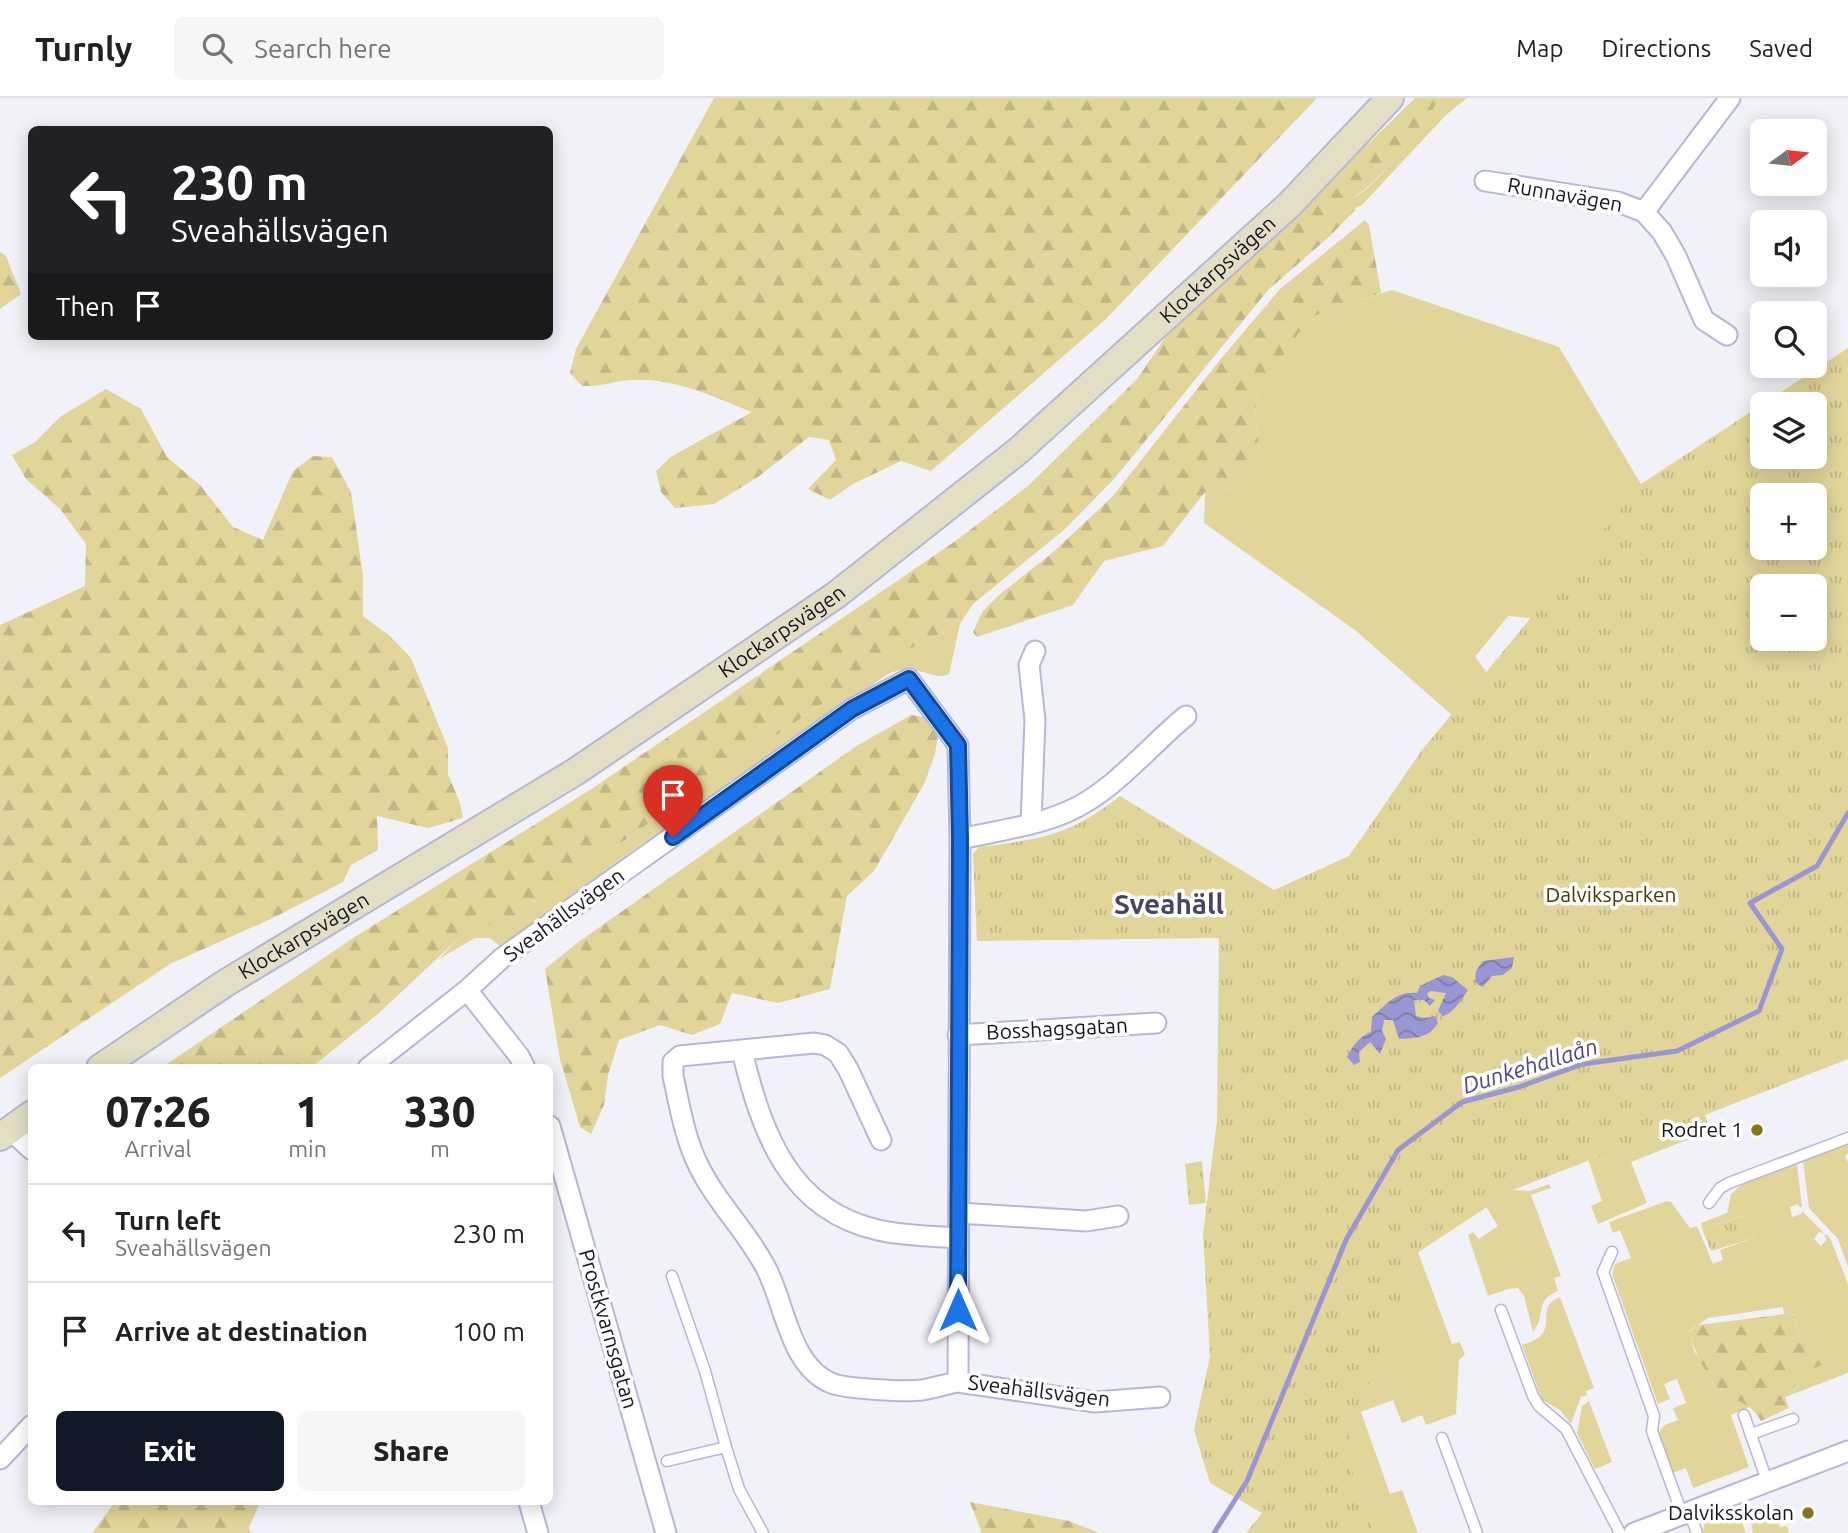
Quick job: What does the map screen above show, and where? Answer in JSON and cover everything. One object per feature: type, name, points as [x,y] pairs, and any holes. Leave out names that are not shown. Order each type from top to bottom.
[{"type":"street","name":"Klockarpsvägen","points":[[106,1064],[224,984],[575,772],[836,595],[1039,432],[1289,205],[1390,98]]},
{"type":"street","name":"Runnavägen","points":[[1644,212],[1730,98]]},
{"type":"street","name":"Runnavägen","points":[[1485,181],[1618,202],[1644,212],[1662,232],[1676,256],[1704,320],[1727,335]]},
{"type":"street","points":[[1031,823],[1035,720],[1029,665],[1035,651]]},
{"type":"street","name":"Sveahällsvägen","points":[[373,1064],[467,990],[502,958],[852,709],[909,679],[958,745],[958,1382],[1095,1402],[1160,1397]]},
{"type":"street","points":[[960,839],[1070,811],[1111,784],[1186,716]]},
{"type":"street","points":[[467,990],[523,1064]]},
{"type":"street","name":"Bosshagsgatan","points":[[958,1035],[1156,1023]]},
{"type":"street","points":[[881,1139],[848,1069],[838,1053],[825,1045],[814,1043],[680,1056],[673,1062],[673,1076],[694,1157],[707,1183],[750,1241],[768,1272],[796,1348],[819,1376],[832,1384],[849,1387],[921,1390],[958,1382]]},
{"type":"street","points":[[742,1051],[765,1127],[785,1166],[799,1186],[817,1202],[847,1220],[877,1230],[958,1238]]},
{"type":"street","points":[[28,1117],[4,1133],[28,1148]]},
{"type":"street","name":"Prostkvarnsgatan","points":[[553,1137],[666,1533]]},
{"type":"street","points":[[959,1213],[1086,1221],[1118,1216]]},
{"type":"street","points":[[0,1459],[28,1429]]},
{"type":"street","points":[[1640,1532],[1848,1451]]},
{"type":"street","points":[[530,1505],[538,1533]]},
{"type":"lane","points":[[1709,1203],[1720,1188],[1729,1183],[1848,1138]]},
{"type":"lane","points":[[1612,1252],[1604,1272],[1654,1416],[1652,1431],[1697,1533]]},
{"type":"lane","points":[[672,1276],[705,1371],[739,1489],[763,1533]]},
{"type":"lane","points":[[1502,1310],[1533,1396],[1539,1406],[1566,1429],[1620,1533]]},
{"type":"lane","points":[[1744,1415],[1767,1481]]},
{"type":"lane","points":[[1751,1434],[1793,1419]]},
{"type":"lane","points":[[1442,1438],[1477,1533]]},
{"type":"lane","points":[[667,1461],[726,1447]]},
{"type":"green space","points":[[714,98],[1317,98],[1106,319],[931,471],[901,461],[853,484],[830,500],[808,489],[836,460],[829,440],[809,437],[758,477],[714,504],[675,508],[661,492],[656,471],[672,456],[752,412],[678,385],[631,380],[582,386],[570,373],[576,349]]},
{"type":"green space","points":[[1415,98],[1440,98],[1395,159],[1347,203],[1351,210],[1356,209],[1330,236],[1269,289],[1115,478],[1065,529],[973,604],[960,624],[881,663],[509,922],[488,925],[458,939],[379,1013],[316,1064],[167,1064],[353,938],[593,788],[954,542],[1028,486],[1137,379],[1165,338],[1360,142],[1369,143]]},
{"type":"green space","points":[[1440,98],[1467,98],[1446,115],[1362,205],[1351,210],[1346,203],[1365,190],[1384,171]]},
{"type":"green space","points":[[1365,220],[1369,225],[1381,293],[1310,317],[1259,389],[1255,411],[1259,449],[1236,488],[1205,492],[1163,546],[1104,561],[1073,605],[977,637],[973,632],[983,611],[1000,594],[1051,554],[1113,496],[1220,360],[1280,289]]},
{"type":"green space","points":[[0,252],[6,256],[21,294],[0,309]]},
{"type":"green space","points":[[1392,290],[1559,347],[1641,484],[1554,620],[1508,616],[1475,657],[1502,693],[1462,724],[1355,630],[1204,523],[1205,492],[1236,488],[1259,449],[1255,411],[1259,389],[1310,316]]},
{"type":"green space","name":"Dalviksparken","points":[[1848,348],[1848,1059],[1513,1190],[1418,1252],[1344,1451],[1375,1533],[1246,1533],[1262,1513],[1210,1483],[1194,1430],[1210,1356],[1203,1234],[1217,1120],[1219,938],[977,941],[973,854],[979,847],[1038,838],[1070,828],[1120,796],[1274,890],[1349,856],[1422,750],[1641,484],[1750,413],[1750,469],[1827,469],[1827,392],[1781,392],[1802,378],[1827,378],[1827,362]]},
{"type":"green space","points":[[106,389],[141,409],[167,457],[200,485],[233,527],[263,540],[293,471],[313,456],[332,457],[351,492],[363,576],[363,616],[391,637],[411,658],[448,748],[448,774],[463,818],[428,828],[377,816],[378,850],[351,865],[343,882],[273,918],[170,964],[0,1078],[0,625],[85,586],[86,544],[60,509],[26,479],[12,455],[35,442],[60,417]]},
{"type":"green space","points":[[960,624],[949,674],[937,676],[908,670],[888,674],[636,848],[500,946],[490,938],[475,938],[439,959],[458,939],[488,925],[509,922],[881,663]]},
{"type":"green space","points":[[911,715],[925,717],[939,730],[935,754],[924,784],[874,871],[847,896],[830,989],[778,1003],[732,993],[720,1024],[692,1035],[660,1025],[619,1040],[608,1075],[604,1105],[591,1134],[580,1127],[560,1059],[545,969],[577,943],[858,745]]},
{"type":"green space","points":[[1848,1059],[1705,1114],[1710,1131],[1631,1162],[1647,1203],[1598,1224],[1591,1206],[1602,1201],[1570,1106]]},
{"type":"green space","points":[[1848,1145],[1848,1154],[1845,1156],[1848,1162],[1848,1267],[1838,1239],[1809,1208],[1803,1161]]},
{"type":"green space","points":[[1202,1161],[1206,1203],[1189,1205],[1185,1164]]},
{"type":"green space","points":[[1797,1164],[1802,1207],[1798,1204],[1790,1207],[1792,1217],[1802,1211],[1824,1233],[1819,1232],[1814,1239],[1821,1246],[1827,1239],[1824,1236],[1826,1234],[1831,1240],[1848,1284],[1848,1373],[1793,1394],[1798,1374],[1820,1353],[1800,1338],[1793,1313],[1784,1314],[1783,1307],[1708,1318],[1689,1331],[1694,1351],[1721,1390],[1750,1407],[1731,1415],[1749,1467],[1693,1488],[1686,1468],[1672,1473],[1659,1437],[1663,1427],[1678,1420],[1673,1408],[1686,1403],[1677,1379],[1664,1384],[1670,1399],[1658,1404],[1612,1274],[1615,1264],[1631,1258],[1620,1230],[1613,1233],[1609,1222],[1667,1201],[1671,1202],[1690,1228],[1697,1226],[1713,1264],[1723,1260],[1720,1250],[1754,1238],[1745,1215],[1702,1229],[1701,1223],[1727,1213],[1731,1194],[1741,1185]]},
{"type":"green space","points":[[1549,1184],[1551,1188],[1531,1195],[1561,1276],[1554,1278],[1558,1291],[1546,1299],[1533,1332],[1524,1296],[1518,1288],[1488,1296],[1468,1235],[1473,1232],[1479,1239],[1498,1226],[1486,1207],[1418,1252],[1452,1344],[1460,1342],[1465,1355],[1459,1360],[1456,1414],[1426,1425],[1422,1415],[1402,1423],[1393,1400],[1361,1412],[1390,1494],[1402,1490],[1418,1533],[1340,1533],[1325,1406],[1385,1256],[1513,1190],[1530,1191]]},
{"type":"green space","points":[[1746,1215],[1754,1238],[1711,1251],[1702,1229]]},
{"type":"green space","points":[[1560,1297],[1594,1388],[1581,1397],[1571,1424],[1560,1410],[1542,1400],[1522,1345],[1543,1333],[1549,1306]]},
{"type":"green space","points":[[1793,1313],[1800,1338],[1820,1353],[1824,1364],[1798,1374],[1793,1394],[1785,1397],[1789,1408],[1761,1421],[1753,1410],[1727,1394],[1711,1379],[1689,1332],[1698,1325]]},
{"type":"green space","points":[[1589,1401],[1612,1462],[1595,1469],[1577,1433],[1582,1406]]},
{"type":"green space","points":[[970,1502],[1069,1521],[1099,1533],[982,1533]]},
{"type":"green space","points":[[1770,1502],[1780,1527],[1787,1526],[1789,1533],[1753,1533],[1749,1514],[1751,1510]]},
{"type":"green space","points":[[113,1505],[259,1505],[249,1528],[251,1533],[92,1533]]},
{"type":"green space","points":[[1735,1513],[1739,1515],[1746,1533],[1703,1533],[1704,1524]]},
{"type":"water","points":[[1514,957],[1512,968],[1503,975],[1492,976],[1483,987],[1475,982],[1476,971],[1483,961]]},
{"type":"water","points":[[1443,975],[1452,977],[1468,990],[1454,1009],[1443,1016],[1438,1011],[1446,993],[1427,993],[1429,998],[1435,1000],[1430,1006],[1424,1000],[1414,1000],[1416,1016],[1435,1016],[1438,1023],[1434,1028],[1421,1036],[1399,1039],[1393,1020],[1384,1020],[1382,1031],[1386,1039],[1380,1054],[1370,1042],[1359,1052],[1360,1062],[1354,1065],[1347,1057],[1357,1042],[1371,1032],[1372,1017],[1392,999],[1403,994],[1417,993],[1420,986]]},
{"type":"waterway","name":"Dunkehallaån","points":[[1214,1533],[1247,1481],[1346,1240],[1398,1150],[1462,1102],[1519,1087],[1583,1064],[1677,1051],[1759,1011],[1782,949],[1750,903],[1817,866],[1848,813]]},
{"type":"place","name":"Rodret 1","points":[[1757,1130]]},
{"type":"place","name":"Dalviksskolan","points":[[1808,1513]]},
{"type":"district","name":"Sveahäll","points":[[1169,904]]},
{"type":"route","points":[[673,837],[852,709],[909,679],[958,745],[958,1310]]}]
